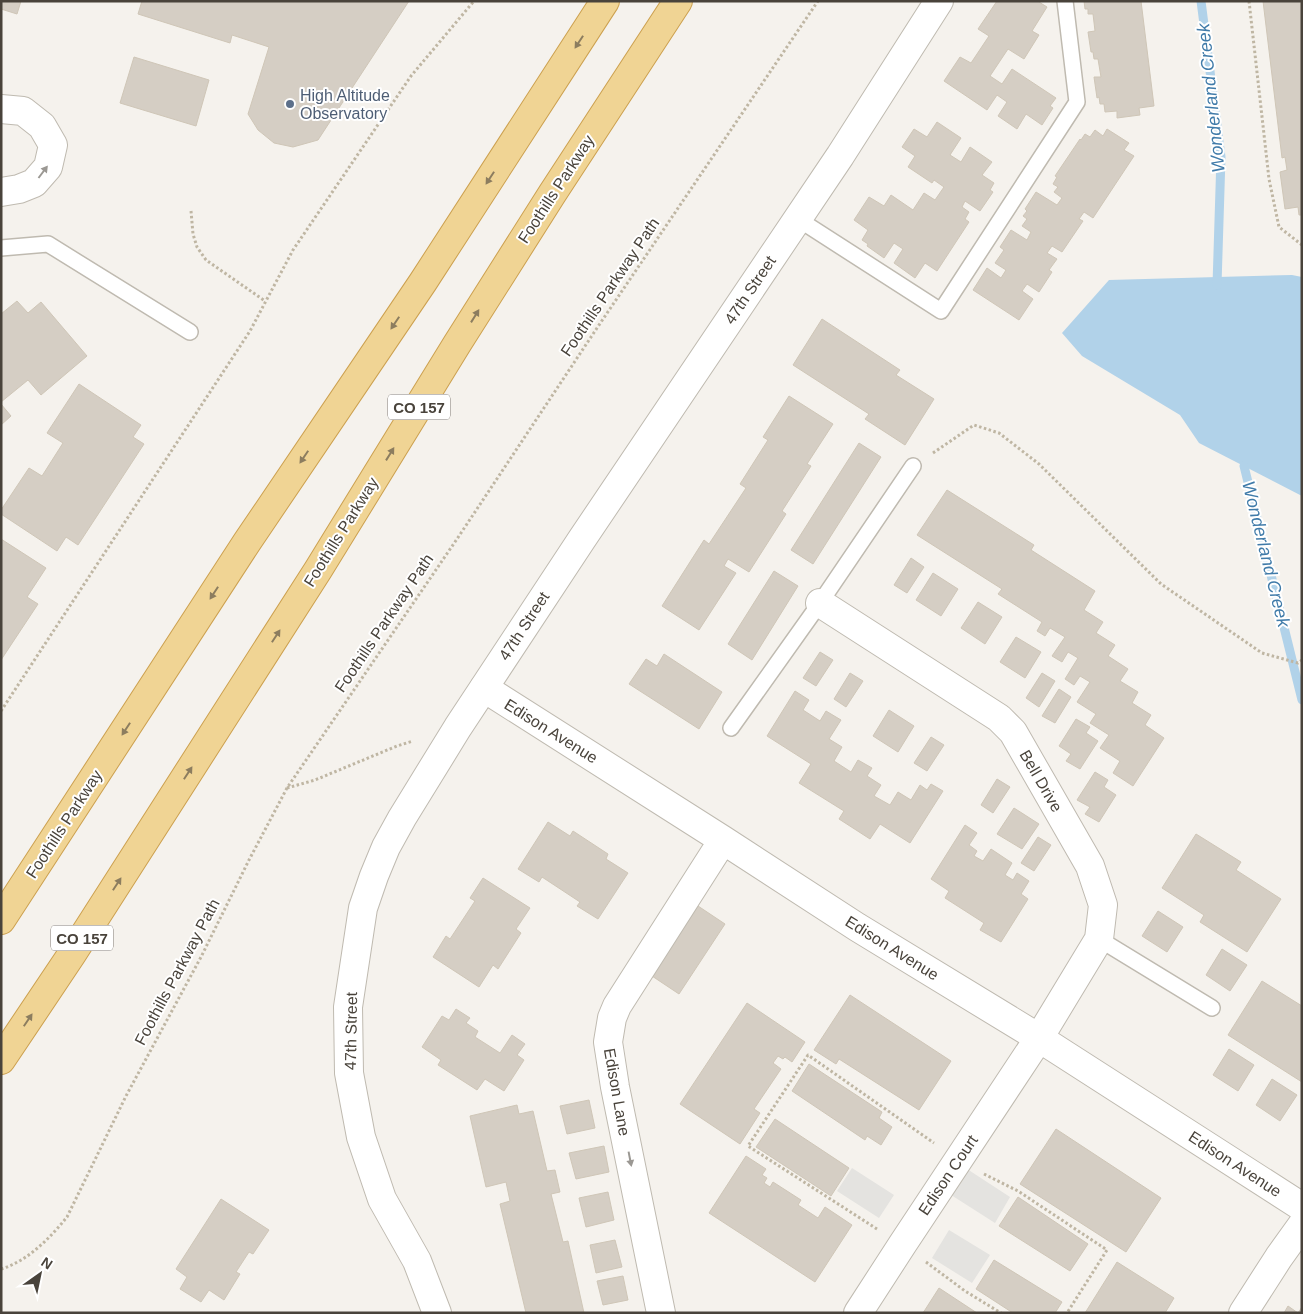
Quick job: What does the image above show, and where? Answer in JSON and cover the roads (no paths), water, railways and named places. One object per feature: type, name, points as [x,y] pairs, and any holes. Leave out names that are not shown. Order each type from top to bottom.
[{"type":"highway","name":"Foothills Parkway","points":[[1,920],[247,542],[423,282],[605,1]]},
{"type":"highway","name":"Foothills Parkway","points":[[1,1060],[77,946],[297,602],[552,194],[678,1]]},
{"type":"street","name":"47th Street","points":[[437,1313],[417,1261],[382,1199],[361,1137],[349,1072],[348,1007],[363,908],[374,876],[386,847],[402,818],[484,688],[582,538],[798,219],[939,1]]},
{"type":"street","points":[[1,109],[23,111],[42,126],[53,145],[48,166],[34,183],[19,189],[1,192]]},
{"type":"street","name":"Bell Drive","points":[[820,603],[999,718],[1014,732],[1090,866],[1103,905],[1099,939],[1039,1038]]},
{"type":"street","name":"Edison Avenue","points":[[484,688],[857,927],[1039,1038],[1302,1207]]},
{"type":"street","name":"Edison Lane","points":[[661,1313],[615,1087],[608,1042],[612,1018],[617,1006],[724,840]]},
{"type":"street","name":"Edison Court","points":[[858,1313],[1039,1038]]},
{"type":"street","points":[[1243,1313],[1302,1225]]},
{"type":"lane","points":[[798,219],[941,311],[1077,102],[1065,1]]},
{"type":"lane","points":[[1,248],[48,244],[190,332]]},
{"type":"lane","points":[[731,728],[820,603],[913,466]]},
{"type":"lane","points":[[1099,939],[1212,1008]]},
{"type":"water","points":[[1292,275],[1302,277],[1302,496],[1199,443],[1180,415],[1082,356],[1062,333],[1109,280]]},
{"type":"waterway","name":"Wonderland Creek","points":[[1201,1],[1221,157],[1217,285]]},
{"type":"waterway","name":"Wonderland Creek","points":[[1244,466],[1302,700]]},
{"type":"place","name":"High Altitude Observatory","points":[[290,104]]}]
